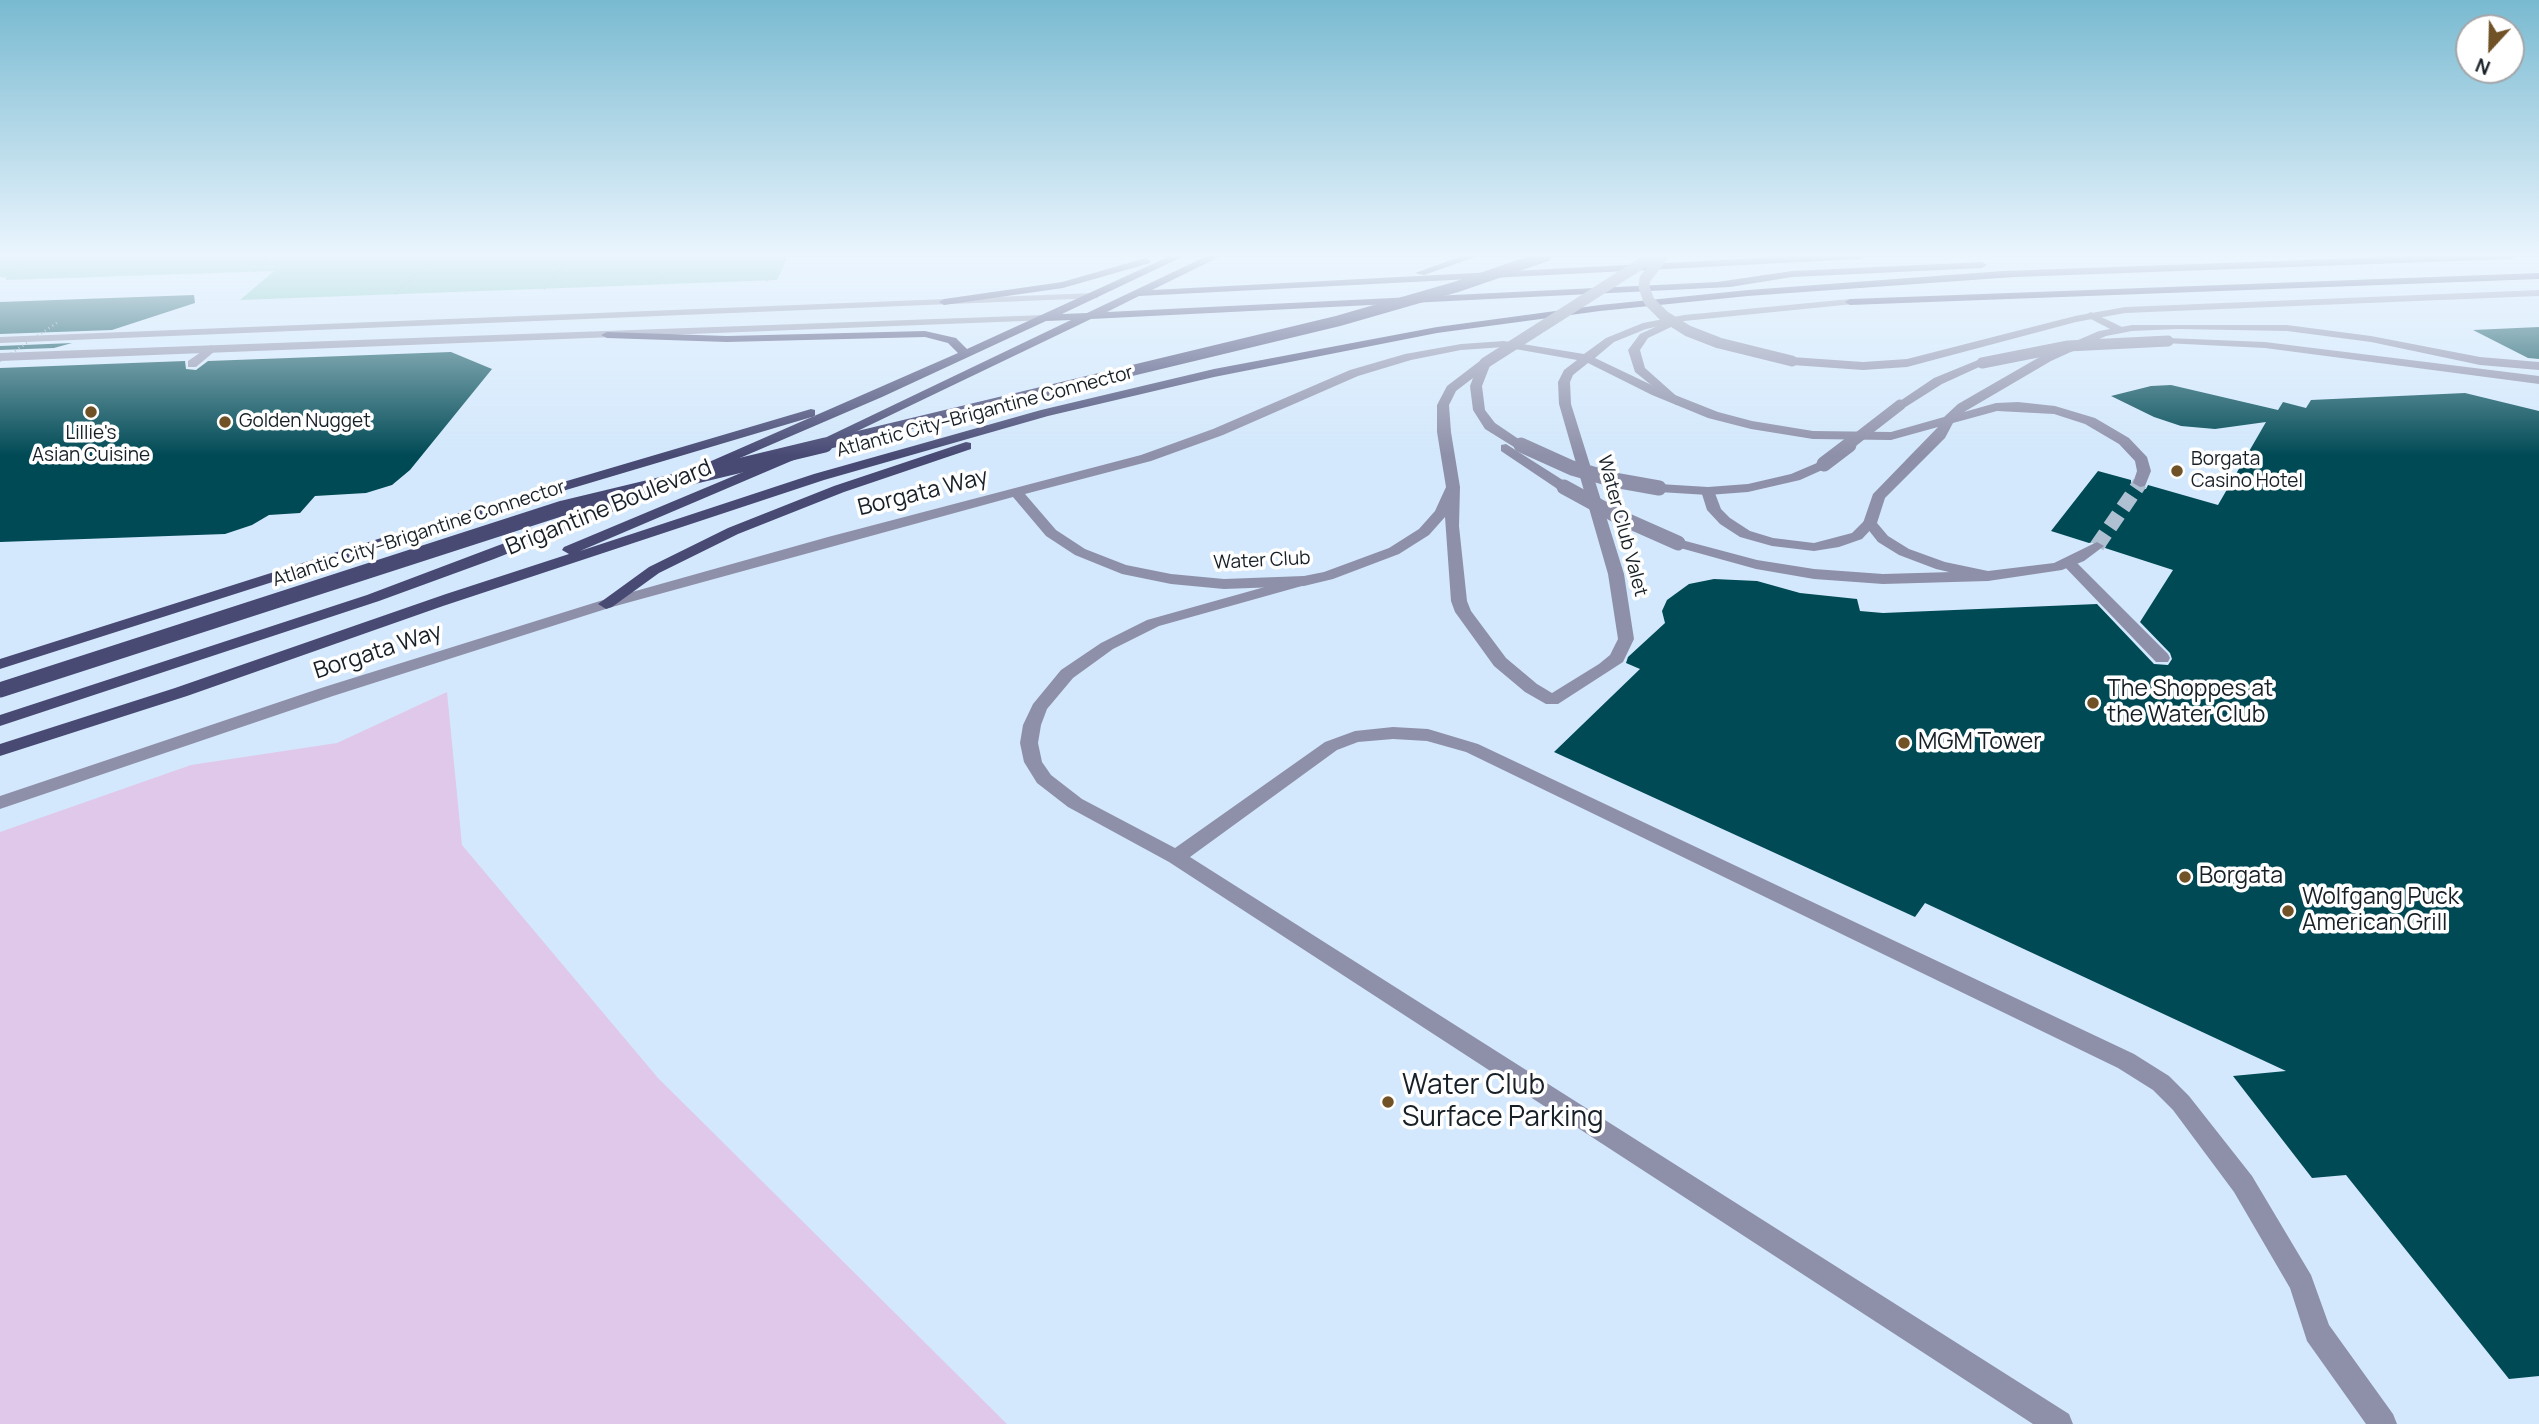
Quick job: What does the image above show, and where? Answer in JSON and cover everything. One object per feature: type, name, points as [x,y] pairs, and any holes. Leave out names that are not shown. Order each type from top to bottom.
[{"type":"main road","name":"Brigantine Boulevard","points":[[0,721],[257,637],[489,556],[669,484],[1035,322]]},
{"type":"main road","name":"Brigantine Boulevard","points":[[0,750],[193,688],[442,601],[774,464],[1075,322]]},
{"type":"main road","name":"Atlantic City–Brigantine Connector","points":[[0,690],[445,544],[574,505],[1332,322]]},
{"type":"main road","name":"Atlantic City–Brigantine Connector","points":[[442,601],[819,477],[924,446],[1132,391],[1362,343],[1491,322]]},
{"type":"main road","points":[[607,335],[727,339],[925,334],[952,340],[965,353]]},
{"type":"main road","points":[[606,604],[662,565],[764,518],[885,472],[1049,422],[1132,391]]},
{"type":"main road","points":[[0,664],[584,479],[878,394]]},
{"type":"street","points":[[0,340],[436,322]]},
{"type":"street","points":[[0,359],[930,322]]},
{"type":"street","points":[[1453,487],[1444,432],[1443,405],[1451,388],[1547,322]]},
{"type":"street","name":"Water Club Valet","points":[[1453,487],[1452,526],[1459,601],[1471,625],[1500,662],[1531,688],[1552,700],[1605,668],[1617,658],[1626,639],[1616,574],[1563,392],[1568,373],[1584,358],[1620,334],[1661,322]]},
{"type":"street","points":[[1674,322],[1719,343],[1792,360],[1845,366],[1907,363],[2062,322]]},
{"type":"street","points":[[1674,322],[1644,336],[1634,350],[1639,369],[1676,401]]},
{"type":"street","points":[[2104,322],[2118,330]]},
{"type":"street","name":"Borgata Way","points":[[1870,523],[1878,497],[1940,435],[1949,419],[1962,407],[2047,358],[2092,336],[2118,330],[2178,326],[2287,328],[2371,340],[2480,361],[2539,366]]},
{"type":"street","points":[[1513,446],[1614,480],[1659,488],[1708,491],[1748,488],[1781,482],[1824,464],[1900,405],[1938,381],[1982,363],[2068,346],[2168,341],[2275,346],[2539,380]]},
{"type":"street","name":"Borgata Way","points":[[0,803],[327,692],[606,604],[820,543],[1108,469],[1184,445],[1245,421],[1328,382],[1409,357],[1461,346],[1504,344],[1539,347],[1584,358],[1676,401],[1741,423],[1813,435],[1891,436],[1987,408],[2007,406],[2067,413],[2090,421],[2124,441],[2142,460],[2144,471],[2140,483]]},
{"type":"street","points":[[192,364],[211,349]]},
{"type":"street","points":[[1485,363],[1476,386],[1479,410],[1490,426],[1542,474],[1635,525],[1678,543],[1756,564],[1825,575],[1883,579],[1988,576],[2040,570],[2069,563],[2097,546]]},
{"type":"street","name":"Water Club","points":[[1017,493],[1041,523],[1058,538],[1080,552],[1122,569],[1196,582],[1252,584],[1304,581],[1375,560],[1411,542],[1434,522],[1448,501],[1453,487]]},
{"type":"street","points":[[1708,491],[1714,510],[1724,522],[1745,534],[1772,542],[1814,547],[1839,543],[1857,536],[1870,523],[1884,539],[1904,552],[1941,566],[1988,576]]},
{"type":"street","points":[[2069,563],[2162,658]]},
{"type":"street","points":[[1304,581],[1183,614],[1129,634],[1067,674],[1039,708],[1032,725],[1029,743],[1033,762],[1044,779],[1095,815],[1176,857],[2059,1424]]},
{"type":"street","points":[[1176,857],[1331,746],[1355,737],[1393,733],[1428,735],[1472,748],[2126,1061],[2161,1083],[2181,1103],[2244,1185],[2302,1284],[2317,1332],[2383,1424]]},
{"type":"path","points":[[0,359],[57,322]]},
{"type":"shaded area","points":[[447,692],[462,845],[658,1078],[1007,1424],[0,1424],[0,832],[191,765],[337,743]]},
{"type":"building","points":[[0,322],[135,322],[112,330],[0,334]]},
{"type":"building","points":[[2539,327],[2539,359],[2528,358],[2473,330]]},
{"type":"building","points":[[72,343],[54,348],[0,350],[0,346]]},
{"type":"building","name":"Golden Nugget","points":[[451,352],[492,369],[410,470],[392,485],[366,493],[315,496],[300,513],[269,515],[252,525],[225,534],[0,542],[0,368],[185,361],[186,369],[196,370],[208,361]]},
{"type":"building","name":"Borgata","points":[[2171,385],[2278,410],[2283,402],[2306,408],[2311,400],[2465,393],[2539,411],[2539,1376],[2509,1379],[2346,1175],[2312,1178],[2233,1076],[2286,1071],[1925,903],[1915,917],[1554,752],[1640,669],[1626,663],[1628,657],[1665,623],[1662,611],[1667,600],[1689,584],[1714,579],[1757,581],[1800,593],[1857,599],[1860,611],[1883,613],[2097,604],[2154,664],[2168,665],[2172,659],[2170,653],[2140,622],[2173,570],[2105,548],[2106,545],[2098,540],[2089,543],[2051,531],[2098,471],[2131,480],[2131,484],[2139,489],[2146,489],[2148,485],[2218,505],[2266,422],[2215,429],[2181,426],[2154,417],[2111,396],[2151,386]]},
{"type":"tunnel","points":[[2097,546],[2140,483]]},
{"type":"place","name":"Lillie's Asian Cuisine","points":[[91,412]]},
{"type":"place","name":"Golden Nugget","points":[[225,422]]},
{"type":"place","name":"Borgata Casino Hotel","points":[[2177,471]]},
{"type":"place","name":"The Shoppes at the Water Club","points":[[2093,703]]},
{"type":"place","name":"MGM Tower","points":[[1904,743]]},
{"type":"place","name":"Borgata","points":[[2185,877]]},
{"type":"place","name":"Wolfgang Puck American Grill","points":[[2288,911]]},
{"type":"place","name":"Water Club Surface Parking","points":[[1388,1102]]}]
